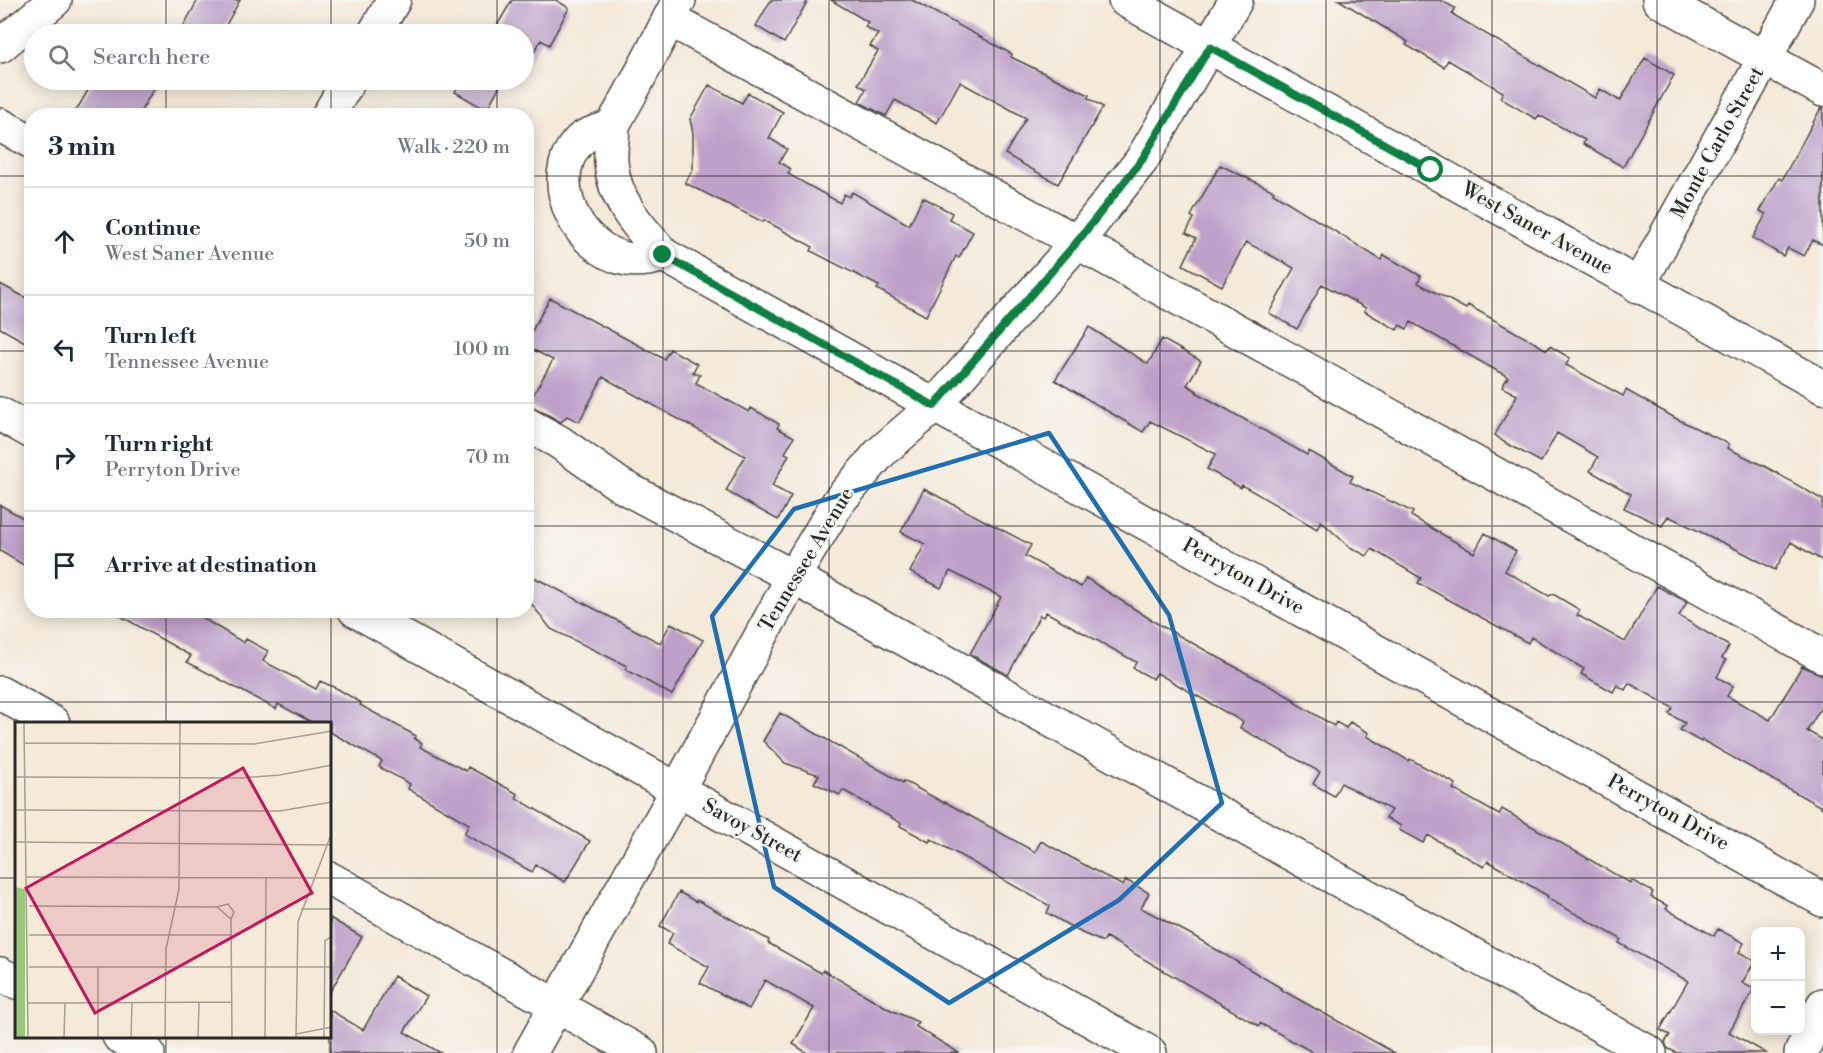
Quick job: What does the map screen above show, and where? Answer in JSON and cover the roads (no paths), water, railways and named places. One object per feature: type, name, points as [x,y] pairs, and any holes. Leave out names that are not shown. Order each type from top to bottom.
[{"type":"street","points":[[26,24],[55,0]]},
{"type":"street","points":[[380,24],[394,0]]},
{"type":"street","name":"West Saner Avenue","points":[[1125,0],[1823,387]]},
{"type":"street","name":"Tennessee Avenue","points":[[530,1053],[678,789],[793,577],[839,501],[879,453],[934,406],[1077,242],[1141,161],[1236,0]]},
{"type":"street","points":[[1659,0],[1823,90]]},
{"type":"street","name":"Monte Carlo Street","points":[[1638,286],[1797,0]]},
{"type":"street","points":[[663,255],[646,261],[626,260],[603,251],[582,232],[568,207],[563,178],[568,156],[581,138],[613,125],[674,9],[1077,242],[1823,656]]},
{"type":"street","points":[[0,46],[24,26]]},
{"type":"street","points":[[333,108],[343,90]]},
{"type":"street","points":[[0,125],[24,138]]},
{"type":"street","name":"Perryton Drive","points":[[613,125],[611,162],[618,196],[639,227],[663,255],[1823,900]]},
{"type":"street","points":[[0,414],[24,428]]},
{"type":"street","points":[[534,428],[559,442],[620,485],[793,577],[1650,1053]]},
{"type":"street","name":"Savoy Street","points":[[369,618],[1150,1053]]},
{"type":"street","points":[[0,693],[51,722]]},
{"type":"street","points":[[332,880],[641,1053]]},
{"type":"street","points":[[0,974],[15,982]]},
{"type":"street","points":[[1801,1053],[1823,1005]]},
{"type":"street","points":[[122,1038],[148,1053]]}]
